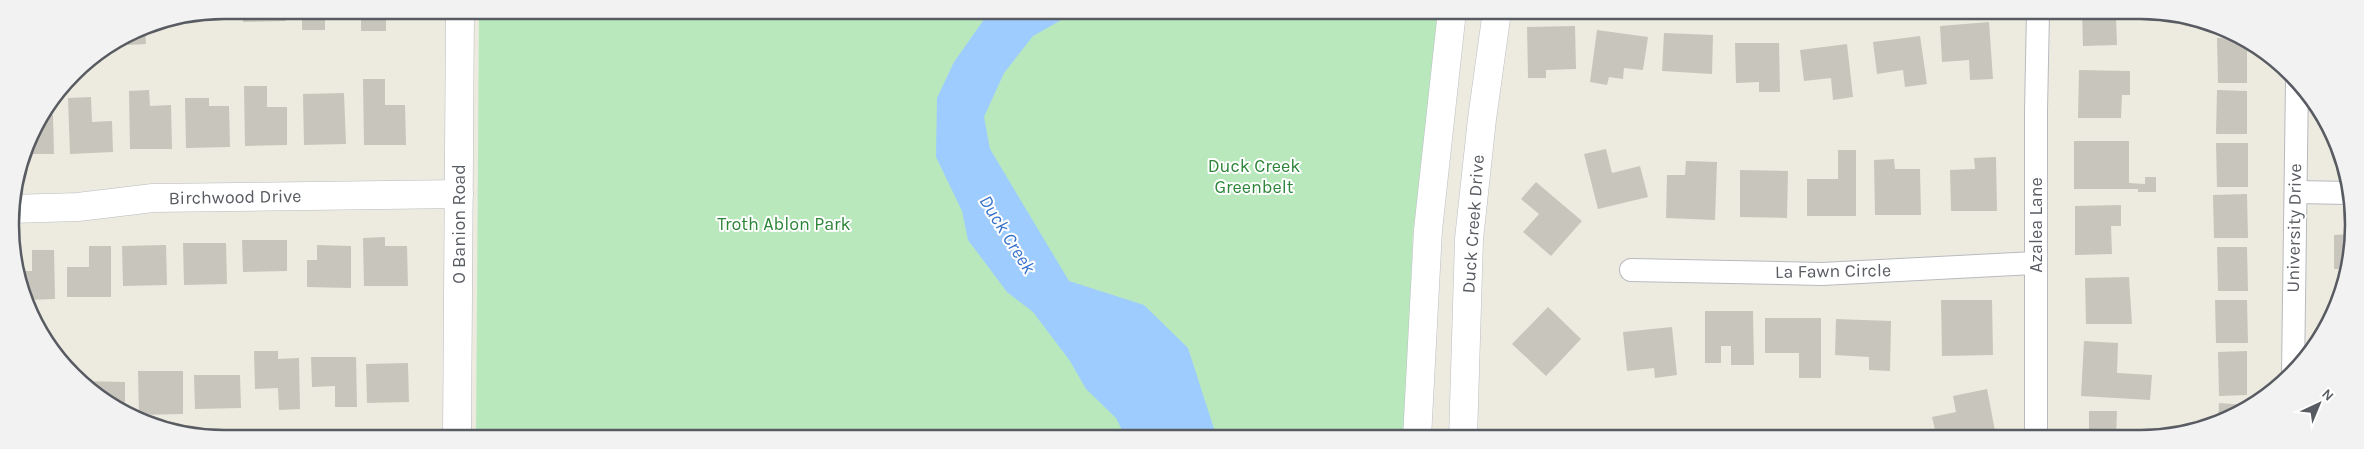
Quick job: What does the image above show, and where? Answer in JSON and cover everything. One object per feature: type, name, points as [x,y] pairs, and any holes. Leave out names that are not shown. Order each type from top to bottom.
[{"type":"street","name":"O Banion Road","points":[[457,430],[460,19]]},
{"type":"street","points":[[1417,430],[1428,230],[1451,19]]},
{"type":"street","name":"Duck Creek Drive","points":[[1463,430],[1469,238],[1482,119],[1496,19]]},
{"type":"street","name":"Azalea Lane","points":[[2036,430],[2035,263],[2038,19]]},
{"type":"street","name":"University Drive","points":[[2293,361],[2297,92]]},
{"type":"street","points":[[2296,192],[2342,193]]},
{"type":"street","name":"Birchwood Drive","points":[[19,209],[78,207],[154,198],[459,194]]},
{"type":"street","name":"La Fawn Circle","points":[[1631,270],[1822,274],[2035,263]]},
{"type":"green space","name":"Troth Ablon Park","points":[[479,19],[1439,19],[1432,96],[1413,232],[1405,430],[476,430]]},
{"type":"water","name":"Duck Creek","points":[[984,19],[1063,19],[1033,36],[1004,73],[984,117],[990,149],[1069,281],[1144,305],[1188,348],[1214,430],[1122,430],[1116,418],[1086,389],[1070,361],[1033,312],[1007,292],[968,240],[962,211],[936,157],[937,98],[954,62]]},
{"type":"building","points":[[243,19],[286,19],[286,21],[243,22]]},
{"type":"building","points":[[302,19],[325,19],[325,30],[302,30]]},
{"type":"building","points":[[361,19],[386,19],[386,31],[361,31]]},
{"type":"building","points":[[2082,19],[2116,19],[2117,45],[2083,46]]},
{"type":"building","points":[[1989,22],[1993,79],[1970,80],[1969,60],[1942,62],[1940,26]]},
{"type":"building","points":[[1575,26],[1576,69],[1546,70],[1546,78],[1528,78],[1527,27]]},
{"type":"building","points":[[1597,30],[1648,37],[1643,70],[1624,68],[1623,79],[1609,77],[1607,85],[1590,82]]},
{"type":"building","points":[[1664,33],[1713,35],[1712,74],[1662,71]]},
{"type":"building","points":[[145,34],[146,44],[128,45],[128,43]]},
{"type":"building","points":[[1920,36],[1927,84],[1905,87],[1903,70],[1877,74],[1873,42]]},
{"type":"building","points":[[2217,38],[2227,38],[2247,49],[2247,83],[2218,83]]},
{"type":"building","points":[[1735,43],[1779,43],[1780,92],[1759,92],[1759,82],[1736,83]]},
{"type":"building","points":[[1847,44],[1853,97],[1833,100],[1831,78],[1804,81],[1800,50]]},
{"type":"building","points":[[2079,70],[2130,71],[2130,95],[2122,95],[2121,118],[2078,118]]},
{"type":"building","points":[[363,79],[385,79],[385,105],[405,105],[406,145],[364,145]]},
{"type":"building","points":[[244,86],[267,86],[267,107],[287,107],[287,145],[245,146]]},
{"type":"building","points":[[149,90],[150,106],[171,105],[172,149],[130,149],[129,91]]},
{"type":"building","points":[[2217,90],[2247,91],[2247,134],[2216,134]]},
{"type":"building","points":[[344,93],[346,144],[304,145],[303,94]]},
{"type":"building","points":[[91,97],[92,122],[112,121],[113,152],[70,154],[68,98]]},
{"type":"building","points":[[185,98],[209,98],[209,106],[229,106],[230,147],[186,148]]},
{"type":"building","points":[[50,115],[53,115],[54,154],[31,154],[40,133]]},
{"type":"building","points":[[2074,141],[2129,141],[2129,183],[2145,184],[2145,177],[2156,177],[2156,192],[2138,192],[2138,189],[2074,189]]},
{"type":"building","points":[[2216,143],[2248,143],[2248,187],[2217,187]]},
{"type":"building","points":[[1606,149],[1612,173],[1640,166],[1648,197],[1598,209],[1584,154]]},
{"type":"building","points":[[1838,150],[1856,150],[1856,216],[1807,216],[1807,179],[1838,179]]},
{"type":"building","points":[[1996,157],[1997,211],[1951,211],[1950,170],[1975,169],[1974,158]]},
{"type":"building","points":[[1894,159],[1895,169],[1920,169],[1921,215],[1875,215],[1874,160]]},
{"type":"building","points":[[1686,161],[1717,162],[1715,220],[1666,218],[1667,175],[1685,175]]},
{"type":"building","points":[[1740,170],[1788,171],[1787,218],[1740,217]]},
{"type":"building","points":[[1536,182],[1582,221],[1551,256],[1523,232],[1539,214],[1521,199]]},
{"type":"building","points":[[2247,194],[2248,238],[2214,238],[2213,195]]},
{"type":"building","points":[[2121,205],[2121,226],[2111,226],[2112,254],[2075,255],[2075,206]]},
{"type":"building","points":[[2345,234],[2340,269],[2334,269],[2334,235]]},
{"type":"building","points":[[385,237],[385,246],[407,246],[408,286],[364,286],[363,238]]},
{"type":"building","points":[[242,240],[287,240],[287,271],[243,272]]},
{"type":"building","points":[[183,243],[226,243],[227,284],[184,285]]},
{"type":"building","points":[[166,245],[167,285],[123,286],[122,246]]},
{"type":"building","points":[[317,245],[351,246],[351,288],[307,287],[307,260],[317,260]]},
{"type":"building","points":[[89,246],[111,246],[111,297],[67,297],[67,267],[89,267]]},
{"type":"building","points":[[2217,247],[2247,247],[2248,291],[2218,291]]},
{"type":"building","points":[[32,250],[54,250],[55,299],[33,300],[24,271],[32,271]]},
{"type":"building","points":[[2129,277],[2132,324],[2086,324],[2085,278]]},
{"type":"building","points":[[1941,300],[1992,300],[1993,355],[1942,356]]},
{"type":"building","points":[[2215,300],[2247,300],[2248,343],[2216,343]]},
{"type":"building","points":[[1548,307],[1581,339],[1546,376],[1512,344]]},
{"type":"building","points":[[1705,311],[1753,311],[1754,365],[1731,365],[1731,346],[1721,346],[1721,363],[1705,363]]},
{"type":"building","points":[[1765,318],[1821,318],[1821,378],[1799,378],[1799,353],[1765,353]]},
{"type":"building","points":[[1836,319],[1891,321],[1890,371],[1869,370],[1869,357],[1835,355]]},
{"type":"building","points":[[1672,327],[1677,375],[1655,378],[1654,368],[1627,371],[1623,332]]},
{"type":"building","points":[[2084,341],[2118,343],[2117,373],[2152,375],[2150,400],[2081,396]]},
{"type":"building","points":[[254,351],[278,351],[278,359],[299,358],[300,409],[279,410],[278,388],[255,389]]},
{"type":"building","points":[[2247,351],[2247,395],[2219,396],[2218,352]]},
{"type":"building","points":[[311,357],[356,357],[357,407],[335,407],[335,386],[312,387]]},
{"type":"building","points":[[408,363],[409,402],[367,403],[366,364]]},
{"type":"building","points":[[138,371],[183,371],[183,414],[146,415],[139,412]]},
{"type":"building","points":[[194,375],[240,375],[241,408],[195,409]]},
{"type":"building","points":[[91,381],[125,382],[125,405],[110,396]]},
{"type":"building","points":[[1987,389],[1995,430],[1935,430],[1932,417],[1956,412],[1953,396]]},
{"type":"building","points":[[2219,403],[2239,404],[2231,409],[2218,415]]},
{"type":"building","points":[[2089,411],[2117,411],[2116,430],[2089,430]]},
{"type":"park label","name":"Duck Creek Greenbelt","points":[[1254,176]]}]
